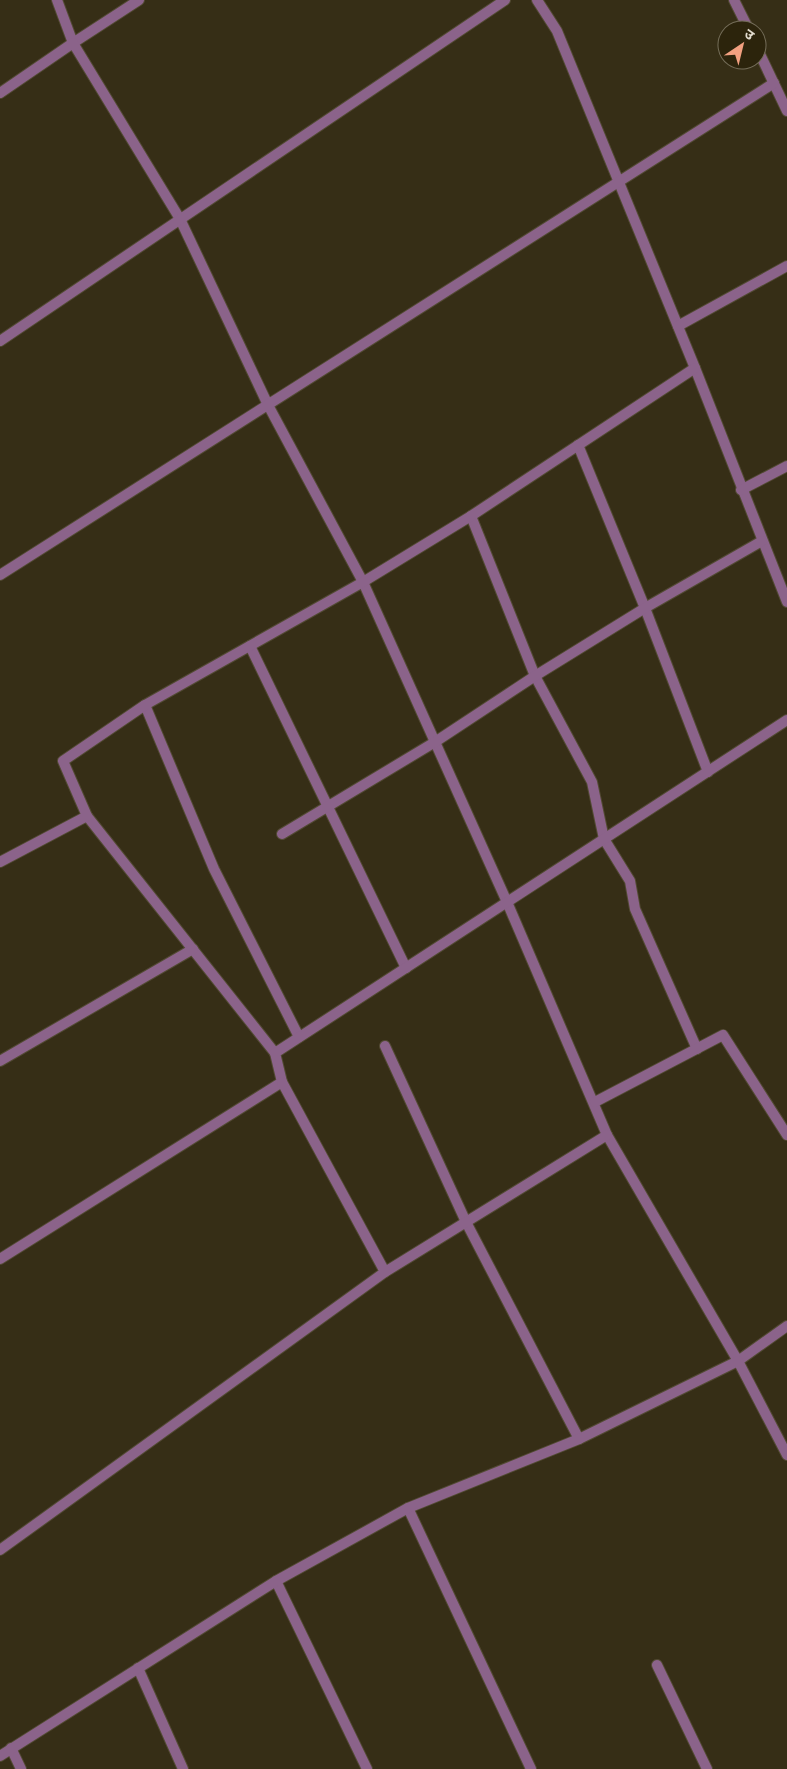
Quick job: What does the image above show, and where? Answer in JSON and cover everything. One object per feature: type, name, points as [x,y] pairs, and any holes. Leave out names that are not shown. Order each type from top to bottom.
[{"type":"street","points":[[57,0],[73,44],[180,219],[268,405],[363,582],[508,902],[595,1102],[607,1135],[738,1361],[787,1455]]},
{"type":"street","points":[[0,93],[139,0]]},
{"type":"street","points":[[0,341],[505,0]]},
{"type":"street","points":[[537,0],[557,31],[695,368],[787,602]]},
{"type":"street","points":[[734,0],[743,20]]},
{"type":"street","points":[[767,69],[787,111]]},
{"type":"street","points":[[0,575],[774,83]]},
{"type":"street","points":[[678,326],[787,266]]},
{"type":"street","points":[[385,1272],[282,1082],[275,1053],[87,816],[63,761],[145,705],[363,582],[471,516],[695,368]]},
{"type":"street","points":[[578,445],[645,608],[708,772]]},
{"type":"street","points":[[742,490],[787,466]]},
{"type":"street","points":[[471,516],[535,676],[592,782],[604,839],[630,881],[634,909],[697,1049]]},
{"type":"street","points":[[282,834],[435,742],[535,676],[645,608],[762,541]]},
{"type":"street","points":[[250,646],[406,968]]},
{"type":"street","points":[[145,705],[214,869],[299,1038]]},
{"type":"street","points":[[275,1053],[787,720]]},
{"type":"street","points":[[0,862],[87,816]]},
{"type":"street","points":[[0,1061],[193,949]]},
{"type":"street","points":[[595,1102],[723,1035],[787,1135]]},
{"type":"street","points":[[385,1046],[466,1222],[579,1439]]},
{"type":"street","points":[[0,1259],[282,1082]]},
{"type":"street","points":[[0,1550],[385,1272],[607,1135]]},
{"type":"street","points":[[0,1756],[276,1581],[408,1508],[579,1439],[738,1361],[787,1326]]},
{"type":"street","points":[[408,1508],[531,1769]]},
{"type":"street","points":[[276,1581],[367,1769]]},
{"type":"street","points":[[657,1665],[707,1769]]},
{"type":"street","points":[[138,1668],[183,1769]]},
{"type":"street","points":[[11,1748],[21,1769]]}]
